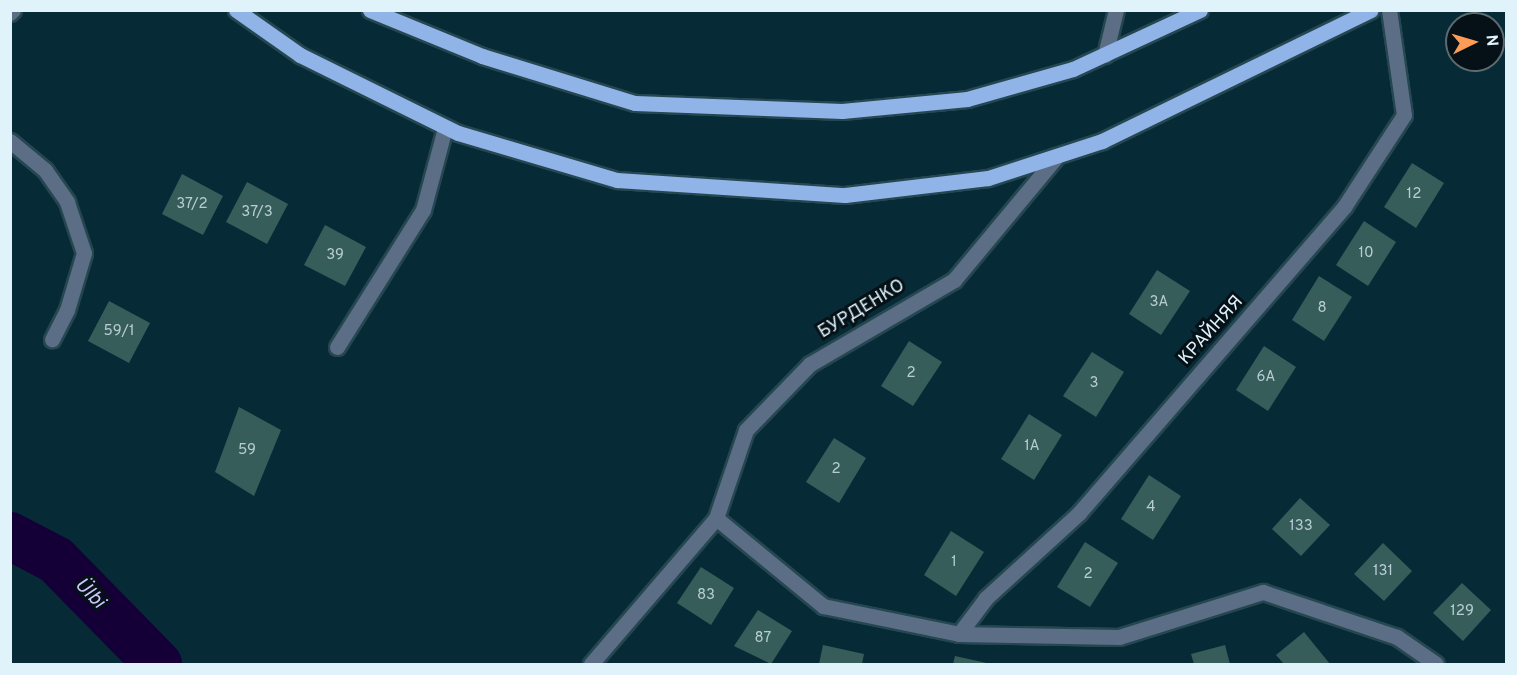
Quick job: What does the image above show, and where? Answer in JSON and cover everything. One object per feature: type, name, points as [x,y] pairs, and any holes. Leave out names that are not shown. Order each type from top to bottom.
[{"type":"main road","points":[[236,10],[300,55],[445,128],[617,180],[845,195],[988,178],[1101,141],[1371,10]]},
{"type":"main road","points":[[370,10],[482,56],[634,103],[842,111],[967,99],[1073,69],[1200,10]]},
{"type":"street","points":[[1105,54],[1116,10]]},
{"type":"street","name":"КРАЙНЯЯ","points":[[959,634],[986,597],[1079,513],[1344,207],[1404,115],[1389,10]]},
{"type":"street","points":[[337,347],[423,210],[445,128]]},
{"type":"street","points":[[10,141],[45,170],[67,202],[84,253],[67,310],[52,339]]},
{"type":"street","name":"БУРДЕНКО","points":[[716,518],[746,430],[810,364],[954,280],[1057,156]]},
{"type":"street","points":[[591,664],[716,518],[824,606],[959,634],[1119,637],[1263,592],[1396,636],[1436,664]]},
{"type":"building","points":[[1412,163],[1444,183],[1416,228],[1384,207]]},
{"type":"building","points":[[182,174],[223,196],[203,235],[162,214]]},
{"type":"building","points":[[247,182],[288,204],[267,244],[226,222]]},
{"type":"building","points":[[1364,221],[1396,242],[1368,286],[1336,265]]},
{"type":"building","points":[[325,225],[366,247],[345,286],[304,265]]},
{"type":"building","points":[[1157,270],[1190,291],[1161,335],[1129,314]]},
{"type":"building","points":[[1319,276],[1352,297],[1324,341],[1292,320]]},
{"type":"building","points":[[109,301],[150,323],[129,363],[88,341]]},
{"type":"building","points":[[909,341],[942,362],[913,406],[881,386]]},
{"type":"building","points":[[1264,346],[1296,367],[1268,411],[1236,390]]},
{"type":"building","points":[[1092,352],[1124,372],[1096,417],[1063,396]]},
{"type":"building","points":[[239,407],[281,430],[254,496],[215,472]]},
{"type":"building","points":[[1029,414],[1062,435],[1034,480],[1001,459]]},
{"type":"building","points":[[834,438],[866,458],[839,503],[806,482]]},
{"type":"building","points":[[1149,475],[1181,496],[1153,540],[1121,519]]},
{"type":"building","points":[[1300,498],[1330,525],[1301,556],[1272,529]]},
{"type":"building","points":[[951,531],[984,552],[956,596],[924,575]]},
{"type":"building","points":[[1085,542],[1118,563],[1090,607],[1057,587]]},
{"type":"building","points":[[1383,543],[1412,571],[1384,601],[1354,574]]},
{"type":"building","points":[[701,567],[734,588],[711,625],[677,603]]},
{"type":"building","points":[[1462,583],[1491,610],[1463,641],[1433,613]]},
{"type":"building","points":[[758,610],[792,631],[771,664],[734,646]]},
{"type":"building","points":[[1304,632],[1330,664],[1284,664],[1276,655]]},
{"type":"building","points":[[823,645],[864,654],[862,664],[819,664]]},
{"type":"building","points":[[1225,645],[1230,664],[1194,664],[1191,654]]},
{"type":"building","points":[[955,656],[991,664],[953,664]]},
{"type":"waterway","name":"Ülbi","points":[[10,536],[56,560],[158,664]]}]
